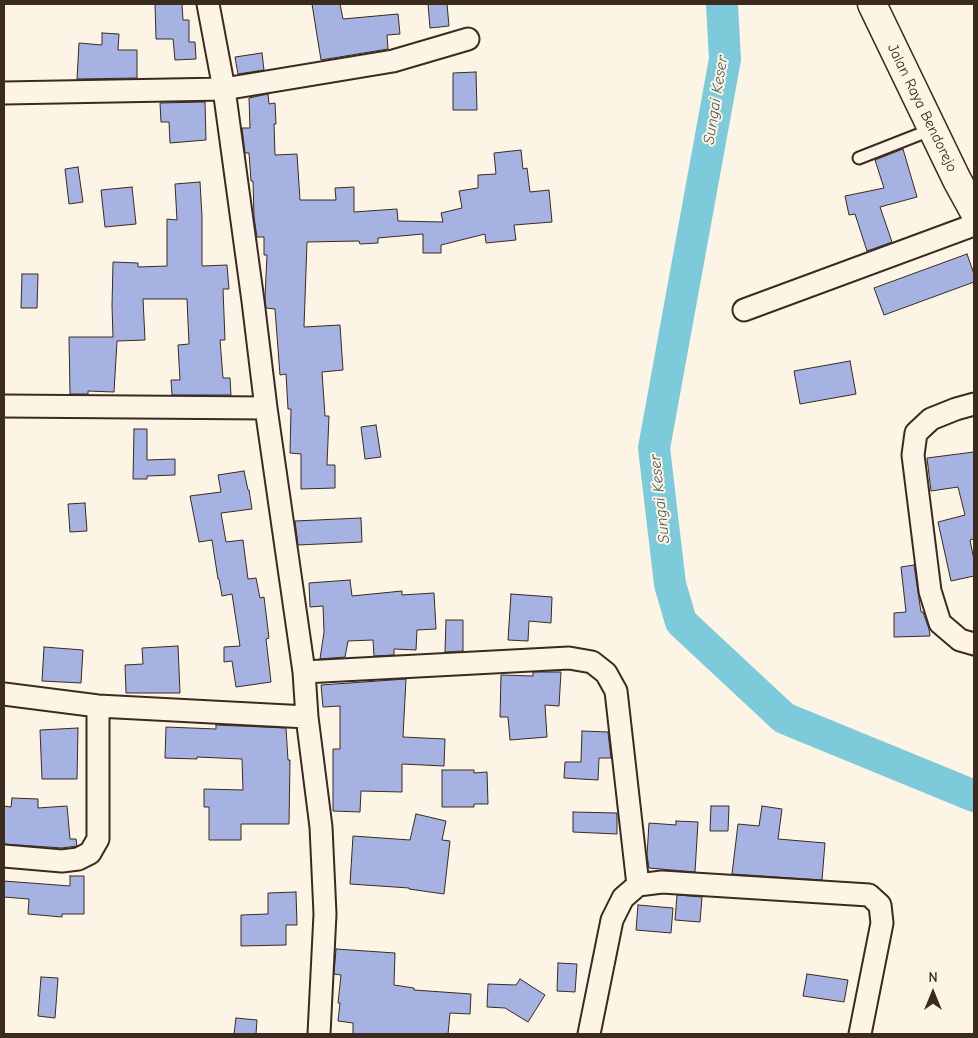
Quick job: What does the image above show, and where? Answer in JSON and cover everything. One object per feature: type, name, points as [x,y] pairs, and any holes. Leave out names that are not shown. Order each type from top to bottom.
[{"type":"main road","name":"Jalan Raya Bendorejo","points":[[872,4],[974,211]]},
{"type":"street","points":[[208,4],[224,89],[266,408],[304,672],[307,717],[321,826],[325,914],[319,1034]]},
{"type":"street","points":[[4,93],[224,89],[393,61],[468,38]]},
{"type":"street","points":[[744,310],[974,224]]},
{"type":"street","points":[[974,404],[956,409],[931,420],[916,433],[913,455],[930,591],[940,623],[960,640],[974,644]]},
{"type":"street","points":[[4,406],[266,408]]},
{"type":"street","points":[[304,672],[569,658],[592,662],[606,673],[616,691],[638,885]]},
{"type":"street","points":[[4,694],[98,706],[307,717]]},
{"type":"street","points":[[4,856],[62,861],[78,859],[90,853],[98,839],[98,706]]},
{"type":"street","points":[[589,1034],[612,920],[623,898],[638,885],[662,882],[869,895],[880,905],[882,923],[860,1034]]},
{"type":"lane","points":[[859,158],[933,129]]},
{"type":"building","points":[[155,4],[182,4],[183,20],[189,20],[189,42],[195,42],[196,59],[175,60],[173,39],[156,39]]},
{"type":"building","points":[[312,4],[340,4],[343,19],[398,14],[400,34],[387,35],[388,49],[321,60]]},
{"type":"building","points":[[428,4],[447,4],[449,26],[430,28]]},
{"type":"building","points":[[102,33],[119,34],[118,50],[137,50],[137,78],[77,79],[79,43],[102,45]]},
{"type":"building","points":[[262,53],[264,70],[238,74],[235,57]]},
{"type":"building","points":[[476,72],[477,110],[453,110],[453,73]]},
{"type":"building","points":[[268,94],[269,104],[275,103],[275,155],[297,154],[300,200],[336,200],[335,188],[354,187],[354,212],[397,209],[398,221],[443,222],[441,213],[462,208],[459,191],[478,188],[478,175],[496,174],[494,153],[521,150],[523,169],[527,168],[530,192],[549,190],[552,222],[514,225],[516,240],[486,243],[485,234],[441,245],[441,253],[423,253],[423,234],[378,238],[378,243],[360,244],[359,241],[307,242],[304,327],[340,325],[343,370],[322,372],[325,416],[329,416],[327,465],[335,465],[335,488],[301,489],[301,454],[290,453],[291,409],[288,409],[286,374],[280,375],[275,309],[266,308],[267,255],[264,255],[264,237],[257,237],[254,217],[253,181],[251,181],[249,153],[245,153],[242,128],[250,128],[249,98]]},
{"type":"building","points":[[205,102],[206,140],[170,143],[169,122],[161,122],[160,103]]},
{"type":"building","points":[[903,149],[917,197],[880,207],[892,242],[867,251],[855,214],[849,215],[845,196],[884,188],[875,160]]},
{"type":"building","points":[[78,167],[83,202],[69,204],[65,169]]},
{"type":"building","points":[[200,182],[202,266],[227,265],[229,289],[223,289],[225,340],[220,340],[223,378],[230,378],[231,395],[172,395],[171,380],[180,380],[178,345],[189,344],[187,299],[143,299],[145,340],[117,341],[114,392],[88,391],[88,394],[70,394],[69,337],[113,337],[113,262],[138,263],[138,267],[167,266],[167,219],[177,220],[175,184]]},
{"type":"building","points":[[132,187],[136,224],[105,227],[101,190]]},
{"type":"building","points":[[967,254],[974,274],[974,282],[884,315],[874,288]]},
{"type":"building","points":[[22,274],[38,274],[37,308],[21,308]]},
{"type":"building","points":[[850,361],[856,394],[800,404],[794,371]]},
{"type":"building","points":[[376,425],[381,457],[365,459],[361,427]]},
{"type":"building","points":[[134,429],[147,429],[147,460],[175,459],[175,475],[147,476],[147,479],[133,479]]},
{"type":"building","points":[[974,452],[974,539],[970,540],[974,560],[974,576],[951,581],[938,522],[965,515],[958,487],[931,491],[927,458]]},
{"type":"building","points":[[244,471],[252,509],[221,513],[226,542],[243,540],[248,579],[256,578],[260,598],[264,597],[269,638],[266,639],[271,682],[236,687],[232,661],[224,662],[224,647],[240,646],[232,594],[222,596],[212,540],[199,542],[190,496],[221,492],[218,475]]},
{"type":"building","points":[[85,503],[87,531],[70,532],[68,504]]},
{"type":"building","points":[[361,518],[362,542],[298,545],[295,521]]},
{"type":"building","points":[[914,565],[921,612],[923,612],[930,636],[894,637],[894,613],[906,612],[901,567]]},
{"type":"building","points":[[350,580],[352,596],[402,591],[402,595],[434,593],[436,629],[417,630],[416,650],[394,649],[394,655],[374,656],[373,640],[348,641],[345,657],[320,659],[324,632],[323,606],[310,607],[309,583]]},
{"type":"building","points":[[511,594],[552,597],[551,623],[529,621],[528,641],[508,640]]},
{"type":"building","points":[[446,620],[463,620],[463,651],[445,652]]},
{"type":"building","points":[[178,646],[180,693],[126,693],[125,665],[143,664],[142,648]]},
{"type":"building","points":[[44,647],[83,650],[81,683],[42,681]]},
{"type":"building","points":[[533,672],[561,672],[559,706],[545,705],[547,737],[510,740],[508,717],[500,717],[501,675],[533,676]]},
{"type":"building","points":[[406,679],[403,737],[445,739],[444,766],[402,764],[402,792],[361,791],[360,812],[333,811],[333,749],[340,749],[340,706],[323,707],[321,685]]},
{"type":"building","points":[[216,725],[286,728],[288,760],[290,760],[289,824],[241,824],[241,840],[209,840],[209,807],[204,807],[204,789],[243,790],[242,759],[165,758],[166,727],[216,729]]},
{"type":"building","points":[[78,728],[77,779],[42,779],[40,730]]},
{"type":"building","points":[[582,731],[608,732],[611,758],[599,758],[598,780],[564,778],[565,762],[581,762]]},
{"type":"building","points":[[442,770],[474,770],[474,773],[487,772],[488,804],[474,804],[474,807],[442,807]]},
{"type":"building","points":[[12,798],[38,799],[38,808],[67,806],[70,839],[76,839],[77,846],[62,848],[4,844],[4,806],[11,807]]},
{"type":"building","points":[[711,806],[729,806],[728,831],[710,831]]},
{"type":"building","points":[[762,806],[782,809],[778,839],[825,843],[822,880],[732,874],[738,824],[759,826]]},
{"type":"building","points":[[573,812],[617,813],[617,834],[573,832]]},
{"type":"building","points":[[416,814],[446,821],[442,840],[450,841],[444,894],[409,888],[350,884],[353,836],[410,840]]},
{"type":"building","points":[[676,821],[698,822],[695,872],[649,868],[647,855],[649,823],[676,825]]},
{"type":"building","points":[[70,876],[84,876],[84,914],[62,914],[62,917],[28,914],[29,899],[4,897],[4,881],[70,886]]},
{"type":"building","points":[[296,892],[297,925],[286,925],[286,945],[241,946],[241,915],[268,914],[268,893]]},
{"type":"building","points":[[677,895],[702,897],[700,922],[675,920]]},
{"type":"building","points":[[638,905],[673,908],[671,933],[636,930]]},
{"type":"building","points":[[336,949],[395,953],[394,985],[414,988],[414,990],[471,994],[470,1014],[450,1013],[448,1034],[353,1034],[353,1023],[338,1021],[341,975],[334,974]]},
{"type":"building","points":[[558,963],[577,964],[575,992],[557,991]]},
{"type":"building","points":[[807,974],[848,980],[844,1002],[803,996]]},
{"type":"building","points":[[41,977],[58,978],[55,1018],[38,1016]]},
{"type":"building","points":[[520,979],[545,995],[528,1022],[505,1008],[487,1007],[488,984],[516,985]]},
{"type":"building","points":[[236,1018],[257,1020],[256,1034],[234,1034]]},
{"type":"waterway","name":"Sungai Keser","points":[[722,4],[725,59],[654,448],[670,584],[681,622],[784,718],[974,796]]}]
